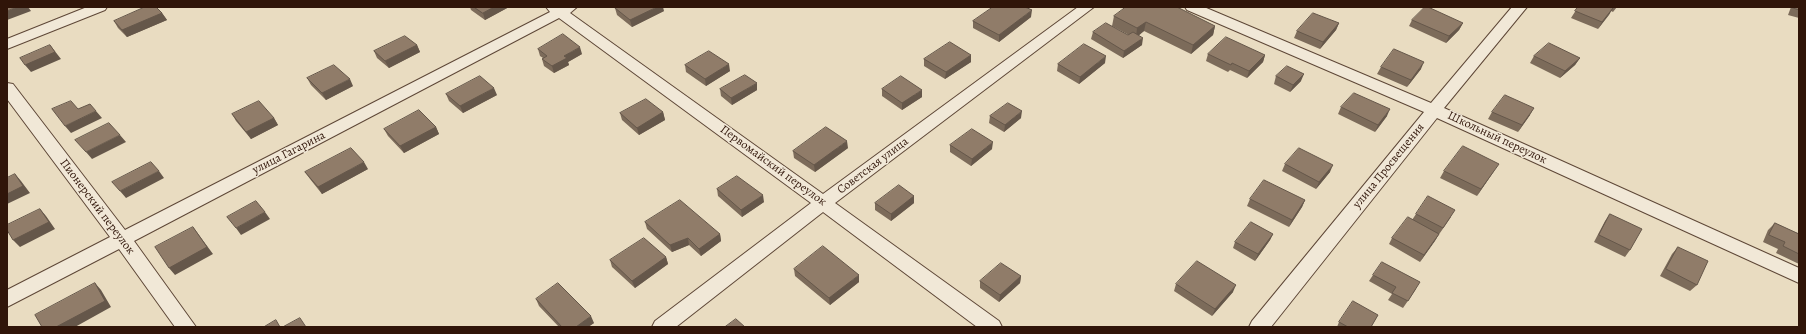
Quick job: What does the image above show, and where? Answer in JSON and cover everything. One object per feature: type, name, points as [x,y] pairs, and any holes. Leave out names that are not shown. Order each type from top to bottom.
[{"type":"street","points":[[7,44],[100,7]]},
{"type":"street","name":"Советская улица","points":[[662,327],[824,203],[1087,7]]},
{"type":"street","name":"Школьный переулок","points":[[1192,7],[1434,110],[1799,276]]},
{"type":"street","name":"улица Просвещения","points":[[1259,327],[1434,110],[1520,7]]},
{"type":"street","name":"Первомайский переулок","points":[[561,9],[992,327]]},
{"type":"street","name":"улица Гагарина","points":[[7,299],[561,9]]},
{"type":"street","name":"Пионерский переулок","points":[[7,88],[122,239],[186,327]]},
{"type":"building","points":[[7,7],[17,7],[7,11]]},
{"type":"building","points":[[145,7],[156,7],[162,13],[122,30],[114,21]]},
{"type":"building","points":[[474,7],[494,7],[483,13]]},
{"type":"building","points":[[657,7],[630,20],[615,8]]},
{"type":"building","points":[[993,7],[1025,7],[1032,10],[999,35],[973,21]]},
{"type":"building","points":[[1126,7],[1177,7],[1215,26],[1193,45],[1146,22],[1137,28],[1114,16]]},
{"type":"building","points":[[1425,7],[1463,23],[1449,36],[1412,20]]},
{"type":"building","points":[[1578,7],[1613,8],[1602,22],[1575,11]]},
{"type":"building","points":[[1799,7],[1799,10],[1793,8]]},
{"type":"building","points":[[1313,13],[1339,23],[1323,42],[1297,31]]},
{"type":"building","points":[[1106,23],[1128,35],[1133,32],[1143,38],[1124,51],[1093,32]]},
{"type":"building","points":[[563,34],[580,47],[564,56],[567,58],[552,66],[542,59],[547,56],[538,49]]},
{"type":"building","points":[[405,36],[417,45],[385,61],[374,51]]},
{"type":"building","points":[[1226,37],[1265,55],[1249,71],[1232,63],[1231,65],[1208,54]]},
{"type":"building","points":[[950,42],[971,55],[946,72],[924,59]]},
{"type":"building","points":[[1549,43],[1580,58],[1565,71],[1534,56]]},
{"type":"building","points":[[1084,44],[1106,56],[1080,77],[1058,64]]},
{"type":"building","points":[[50,45],[55,52],[25,65],[20,58]]},
{"type":"building","points":[[1394,49],[1424,62],[1411,80],[1381,67]]},
{"type":"building","points":[[709,51],[729,64],[705,79],[685,65]]},
{"type":"building","points":[[334,65],[350,79],[322,93],[307,78]]},
{"type":"building","points":[[1287,66],[1304,74],[1293,85],[1276,76]]},
{"type":"building","points":[[745,75],[757,83],[731,98],[720,89]]},
{"type":"building","points":[[480,76],[494,88],[460,106],[446,94]]},
{"type":"building","points":[[901,76],[922,90],[902,103],[882,89]]},
{"type":"building","points":[[1354,93],[1390,109],[1378,125],[1341,107]]},
{"type":"building","points":[[1505,95],[1534,108],[1522,125],[1492,112]]},
{"type":"building","points":[[646,99],[663,112],[637,128],[620,113]]},
{"type":"building","points":[[71,101],[78,109],[90,104],[96,111],[65,126],[52,109]]},
{"type":"building","points":[[259,101],[274,118],[246,132],[232,114]]},
{"type":"building","points":[[1008,103],[1022,111],[1005,125],[990,116]]},
{"type":"building","points":[[419,110],[436,127],[400,146],[384,129]]},
{"type":"building","points":[[109,123],[120,135],[86,152],[75,140]]},
{"type":"building","points":[[826,127],[847,141],[814,165],[793,151]]},
{"type":"building","points":[[972,129],[993,142],[972,159],[950,145]]},
{"type":"building","points":[[1463,146],[1499,164],[1481,189],[1444,171]]},
{"type":"building","points":[[351,148],[364,162],[318,187],[305,172]]},
{"type":"building","points":[[1299,148],[1333,165],[1319,182],[1285,164]]},
{"type":"building","points":[[151,162],[159,171],[120,191],[112,182]]},
{"type":"building","points":[[15,174],[23,186],[7,194],[7,178]]},
{"type":"building","points":[[737,176],[763,195],[741,210],[717,189]]},
{"type":"building","points":[[1264,180],[1305,200],[1292,220],[1250,199]]},
{"type":"building","points":[[899,185],[914,196],[891,214],[875,203]]},
{"type":"building","points":[[1428,196],[1455,210],[1443,228],[1416,214]]},
{"type":"building","points":[[680,200],[720,234],[699,249],[688,238],[670,245],[645,222]]},
{"type":"building","points":[[256,201],[265,212],[236,228],[227,217]]},
{"type":"building","points":[[40,209],[49,222],[13,240],[7,230],[7,225]]},
{"type":"building","points":[[1610,214],[1642,229],[1630,250],[1599,235]]},
{"type":"building","points":[[1408,217],[1439,234],[1424,255],[1392,238]]},
{"type":"building","points":[[1251,222],[1273,234],[1258,254],[1235,242]]},
{"type":"building","points":[[1775,223],[1799,234],[1799,254],[1783,246],[1785,242],[1769,235]]},
{"type":"building","points":[[193,227],[207,247],[169,268],[155,247]]},
{"type":"building","points":[[644,238],[666,257],[632,281],[610,260]]},
{"type":"building","points":[[823,246],[859,275],[829,298],[794,269]]},
{"type":"building","points":[[1678,247],[1708,261],[1697,285],[1666,269]]},
{"type":"building","points":[[1197,261],[1236,285],[1215,309],[1176,284]]},
{"type":"building","points":[[1382,262],[1420,282],[1408,301],[1392,293],[1396,287],[1373,275]]},
{"type":"building","points":[[1001,263],[1021,276],[1000,295],[980,281]]},
{"type":"building","points":[[95,283],[105,301],[56,327],[42,327],[35,315]]},
{"type":"building","points":[[558,283],[591,316],[576,327],[562,327],[536,299]]},
{"type":"building","points":[[1353,301],[1378,315],[1371,327],[1348,327],[1339,322]]},
{"type":"building","points":[[300,318],[306,327],[283,327]]},
{"type":"building","points":[[736,319],[745,327],[725,327]]},
{"type":"building","points":[[276,320],[280,327],[264,327]]}]
